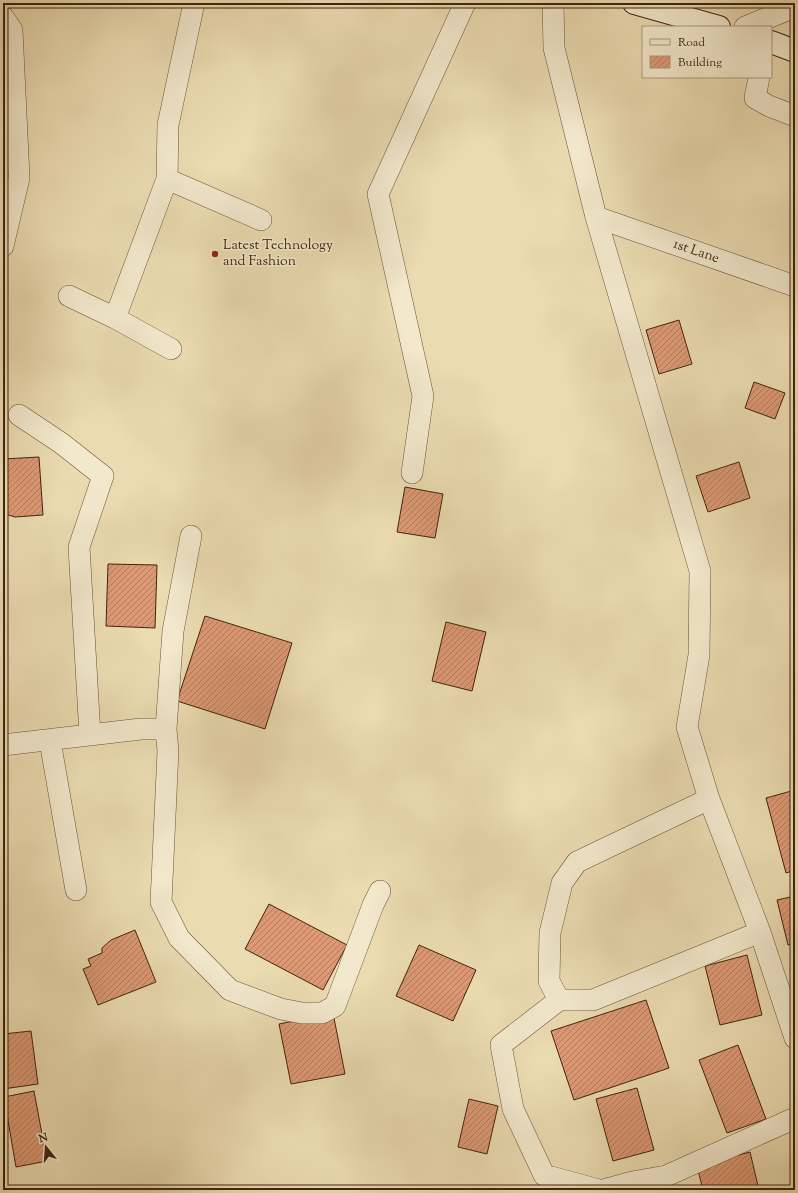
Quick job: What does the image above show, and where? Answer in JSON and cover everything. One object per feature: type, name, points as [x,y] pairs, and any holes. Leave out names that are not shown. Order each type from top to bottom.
[{"type":"street","points":[[115,318],[167,179],[168,125],[194,3]]},
{"type":"street","points":[[412,473],[422,396],[378,194],[465,3]]},
{"type":"street","points":[[553,3],[554,48],[596,217],[700,571],[699,655],[687,727],[708,799],[760,932],[795,1038]]},
{"type":"street","points":[[634,3],[715,26]]},
{"type":"street","points":[[748,26],[795,7]]},
{"type":"street","points":[[3,17],[12,30],[18,178],[3,246]]},
{"type":"street","points":[[772,42],[795,51]]},
{"type":"street","points":[[759,78],[755,98],[769,106],[795,116]]},
{"type":"street","points":[[167,179],[261,220]]},
{"type":"street","name":"1st Lane","points":[[596,217],[795,286]]},
{"type":"street","points":[[69,296],[115,318],[171,349]]},
{"type":"street","points":[[19,415],[62,443],[103,476],[78,547],[90,735]]},
{"type":"street","points":[[191,536],[173,631],[166,729],[168,751],[161,902],[179,938],[230,990],[281,1009],[322,1013],[335,1006],[373,905],[380,891]]},
{"type":"street","points":[[3,745],[50,741],[141,729],[166,729]]},
{"type":"street","points":[[50,741],[76,890]]},
{"type":"street","points":[[559,1000],[549,981],[550,933],[562,883],[577,862],[708,799]]},
{"type":"street","points":[[599,1190],[544,1175],[513,1109],[501,1045],[559,1000],[593,1000],[760,932]]},
{"type":"street","points":[[603,1190],[632,1182],[666,1176],[795,1118]]},
{"type":"building","points":[[679,320],[692,364],[659,374],[646,330]]},
{"type":"building","points":[[754,382],[785,393],[775,419],[745,408]]},
{"type":"building","points":[[39,457],[43,515],[15,517],[5,514],[3,459]]},
{"type":"building","points":[[739,462],[750,498],[708,512],[696,476]]},
{"type":"building","points":[[405,487],[443,494],[435,538],[397,532]]},
{"type":"building","points":[[108,564],[157,565],[155,628],[106,626]]},
{"type":"building","points":[[205,616],[292,643],[265,729],[177,701]]},
{"type":"building","points":[[446,622],[486,632],[472,691],[432,681]]},
{"type":"building","points":[[795,790],[795,870],[786,873],[766,798]]},
{"type":"building","points":[[795,896],[795,943],[788,945],[777,900]]},
{"type":"building","points":[[269,904],[347,945],[323,990],[245,949]]},
{"type":"building","points":[[135,930],[156,982],[98,1005],[83,969],[91,966],[88,959],[102,953],[102,948],[111,940]]},
{"type":"building","points":[[419,945],[476,970],[453,1021],[396,996]]},
{"type":"building","points":[[747,955],[762,1015],[720,1025],[705,966]]},
{"type":"building","points":[[646,1000],[669,1068],[574,1100],[551,1031]]},
{"type":"building","points":[[333,1013],[345,1074],[291,1084],[279,1024]]},
{"type":"building","points":[[31,1031],[38,1084],[3,1089],[3,1034]]},
{"type":"building","points":[[738,1045],[766,1119],[727,1133],[699,1060]]},
{"type":"building","points":[[637,1088],[654,1150],[613,1161],[596,1099]]},
{"type":"building","points":[[34,1091],[47,1161],[16,1167],[4,1097]]},
{"type":"building","points":[[469,1099],[498,1106],[487,1154],[458,1147]]},
{"type":"building","points":[[750,1152],[759,1190],[703,1190],[697,1166]]},
{"type":"place","name":"Latest Technology and Fashion","points":[[215,254]]}]
